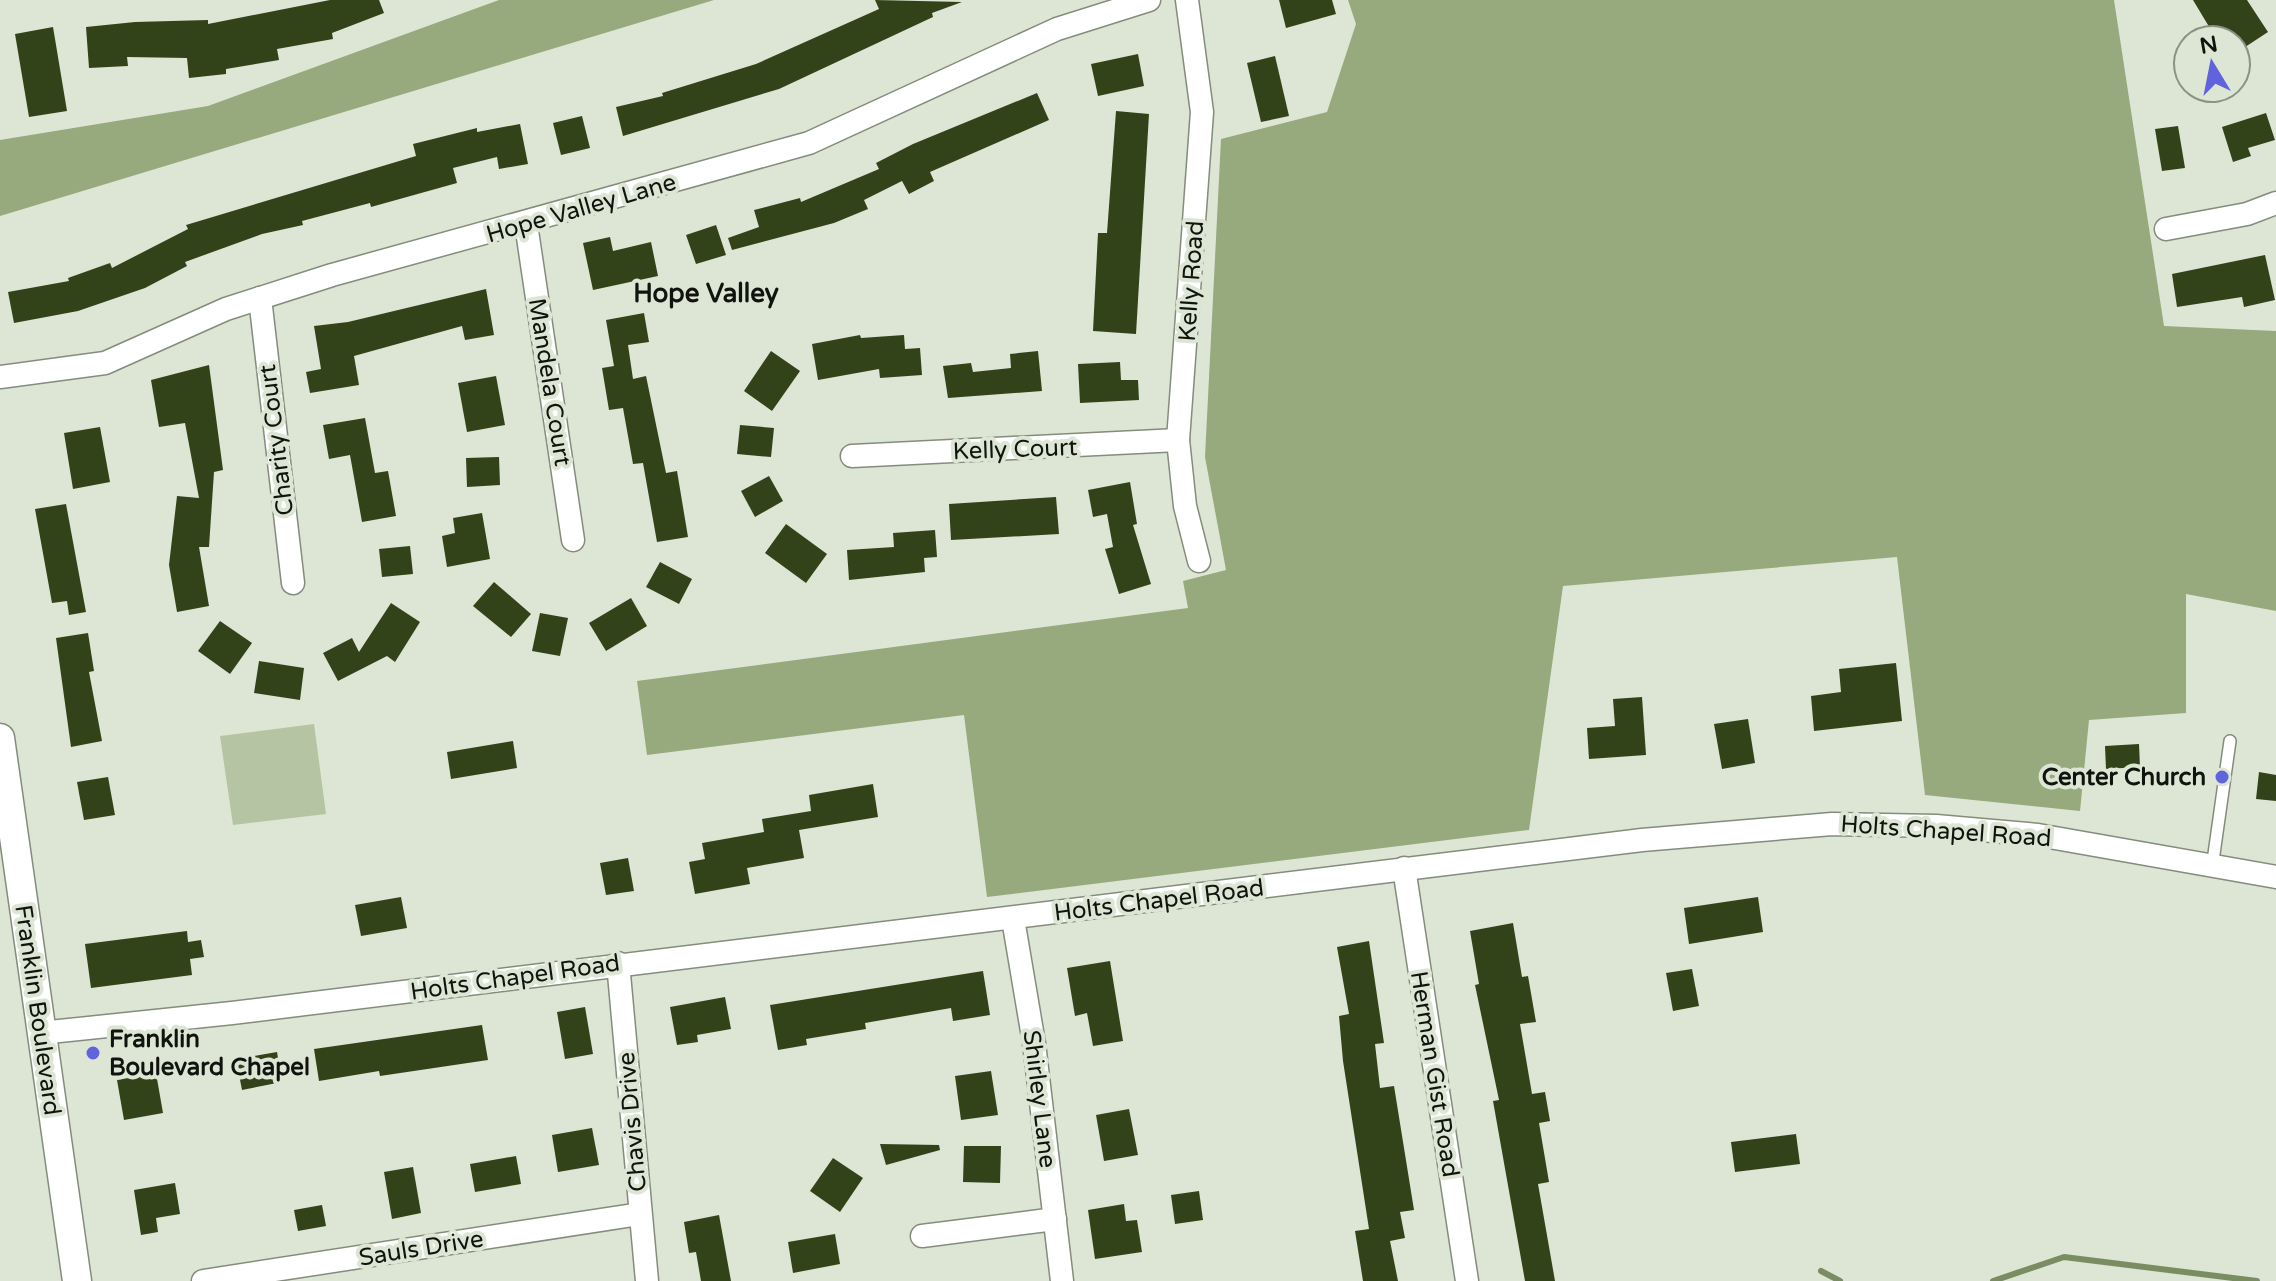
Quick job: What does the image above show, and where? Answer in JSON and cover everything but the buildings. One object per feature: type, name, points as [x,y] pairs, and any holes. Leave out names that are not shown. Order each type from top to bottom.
[{"type":"street","name":"Hope Valley Lane","points":[[0,377],[105,363],[260,298],[809,143],[1057,29],[1149,0]]},
{"type":"street","name":"Kelly Road","points":[[1187,0],[1202,112],[1178,440],[1185,506],[1199,561]]},
{"type":"street","points":[[2166,229],[2247,214],[2276,203]]},
{"type":"street","name":"Mandela Court","points":[[526,224],[573,540]]},
{"type":"street","name":"Charity Court","points":[[260,298],[293,583]]},
{"type":"street","name":"Kelly Court","points":[[852,456],[1178,440]]},
{"type":"street","name":"Franklin Boulevard","points":[[0,738],[2,773],[77,1281]]},
{"type":"street","name":"Holts Chapel Road","points":[[40,1033],[232,1013],[618,963],[1013,919],[1684,835],[1832,824],[1936,826],[2038,835],[2276,877]]},
{"type":"street","name":"Herman Gist Road","points":[[1404,868],[1467,1281]]},
{"type":"street","name":"Shirley Lane","points":[[1013,919],[1034,1043],[1062,1281]]},
{"type":"street","name":"Chavis Drive","points":[[618,963],[647,1281]]},
{"type":"street","name":"Sauls Drive","points":[[203,1281],[640,1214]]},
{"type":"street","points":[[922,1236],[1055,1219]]},
{"type":"lane","points":[[2212,868],[2230,741]]},
{"type":"green space","points":[[499,0],[714,0],[0,216],[0,140],[208,106]]},
{"type":"green space","points":[[1348,0],[2114,0],[2164,326],[2276,331],[2276,611],[2186,594],[2186,713],[2089,720],[2080,811],[1925,795],[1897,557],[1563,586],[1529,830],[987,897],[964,715],[647,755],[637,681],[1188,608],[1183,581],[1226,570],[1205,457],[1221,139],[1327,112],[1356,24]]},
{"type":"green space","points":[[314,724],[326,814],[233,825],[220,736]]},
{"type":"waterway","points":[[1993,1281],[2064,1257],[2257,1281]]},
{"type":"waterway","points":[[1821,1271],[1840,1281]]},
{"type":"place","name":"Center Church","points":[[2222,777]]},
{"type":"place","name":"Franklin Boulevard Chapel","points":[[93,1053]]},
{"type":"district","name":"Hope Valley","points":[[706,293]]}]
